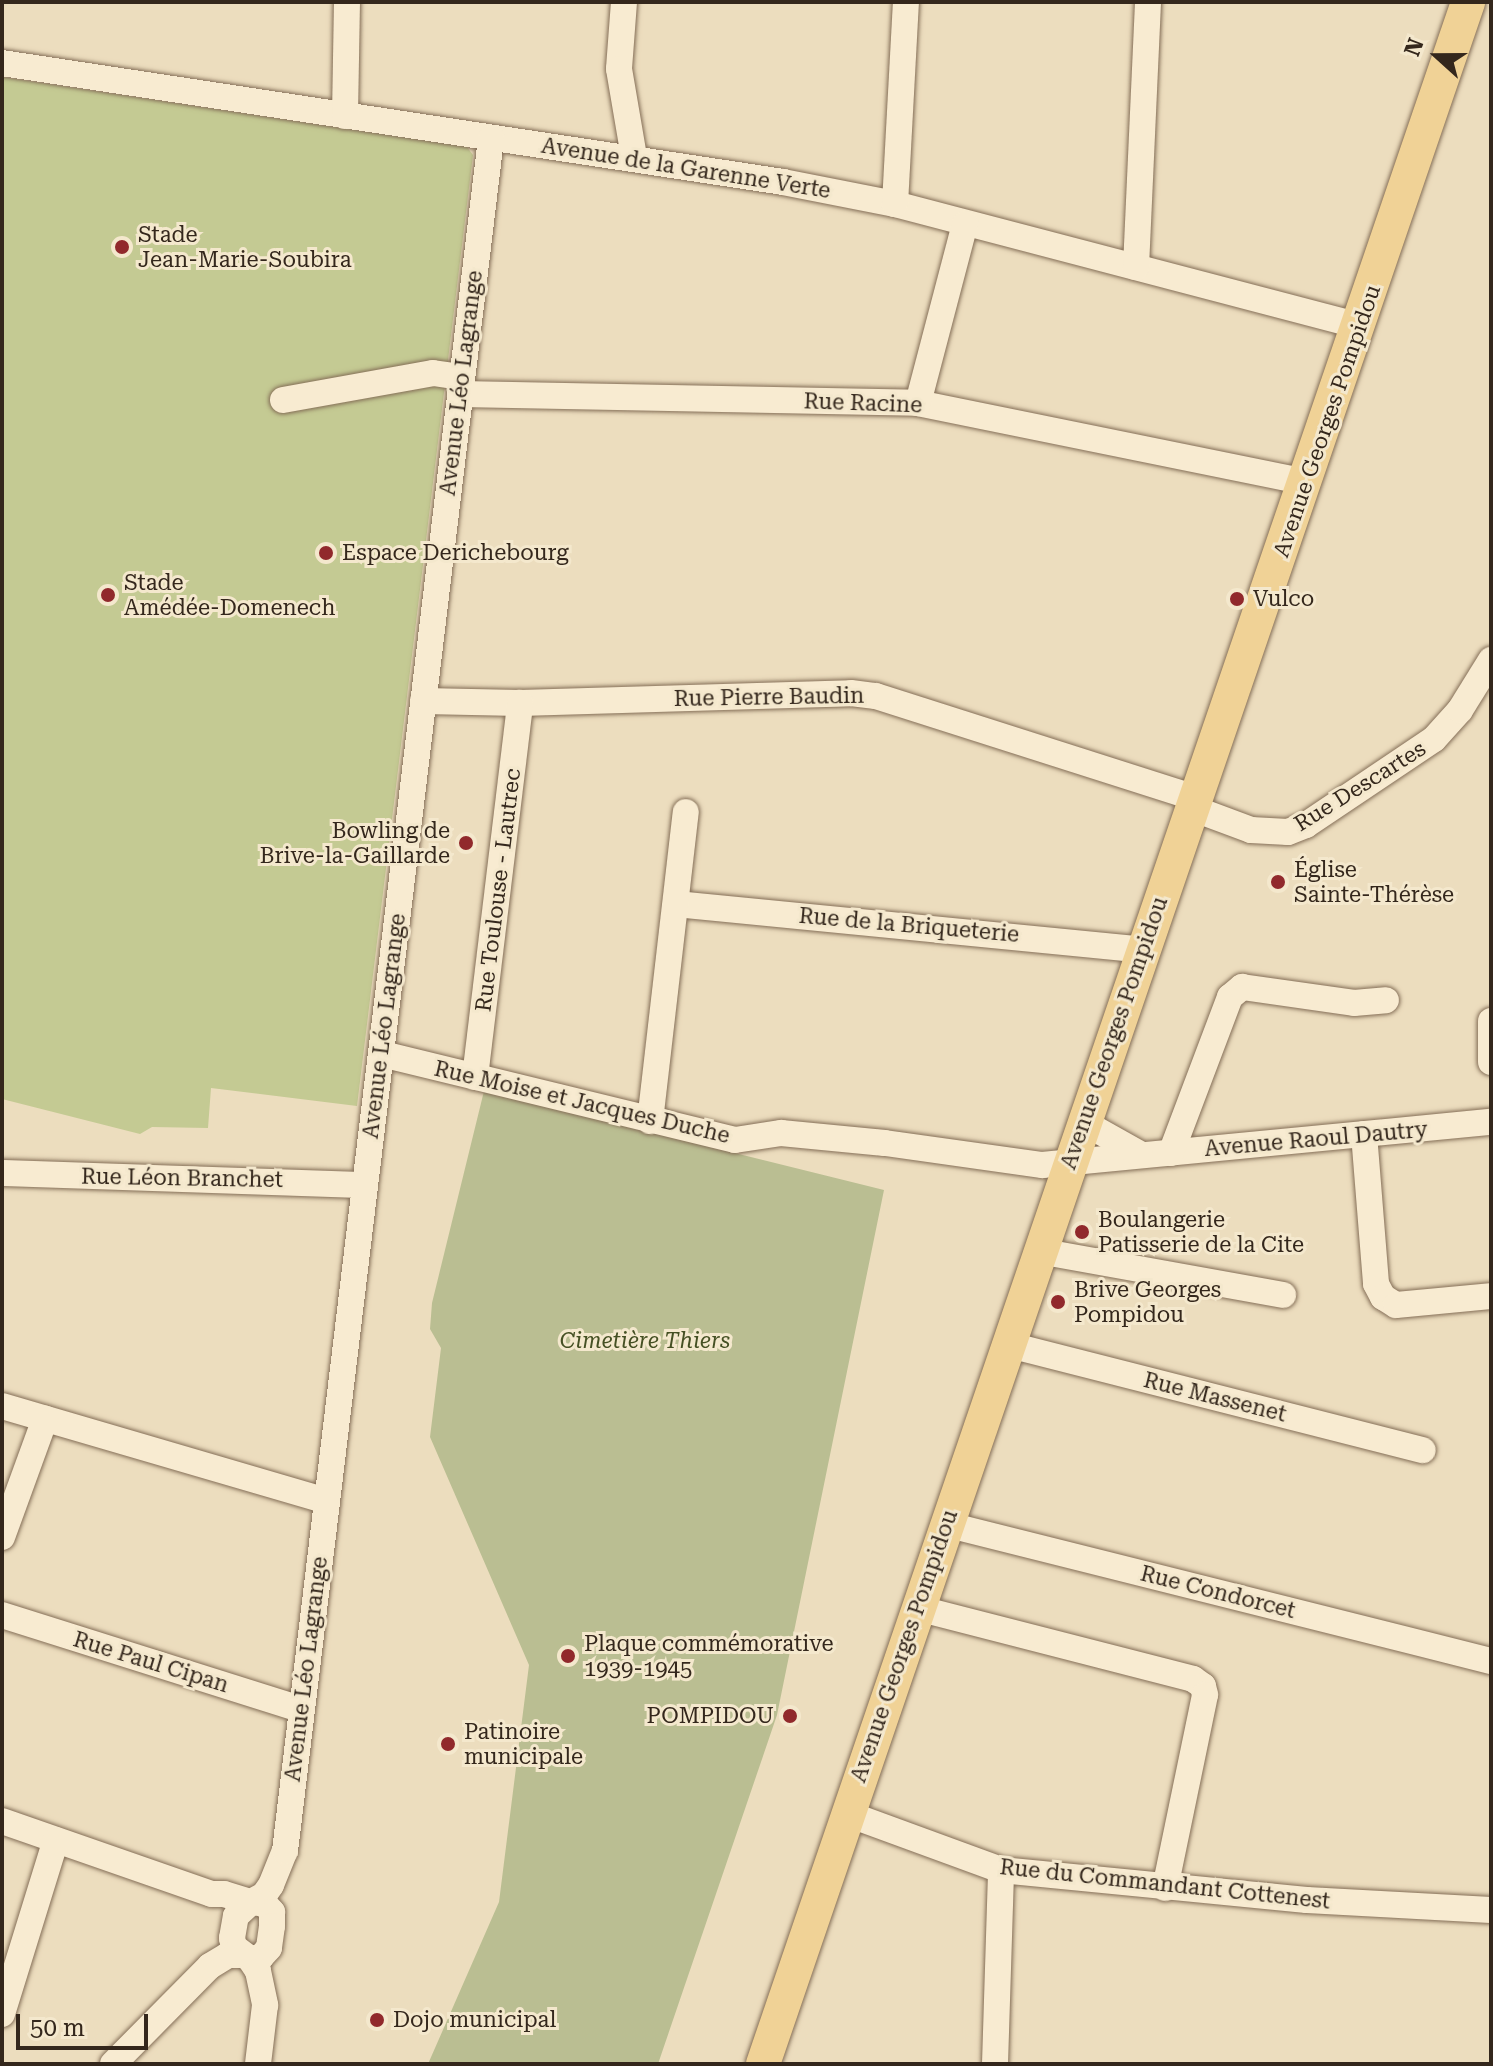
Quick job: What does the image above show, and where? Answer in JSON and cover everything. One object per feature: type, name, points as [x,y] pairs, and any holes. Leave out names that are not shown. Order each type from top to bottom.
[{"type":"main road","name":"Avenue Georges Pompidou","points":[[763,2064],[1006,1344],[1307,482],[1468,2]]},
{"type":"street","points":[[345,116],[347,2]]},
{"type":"street","points":[[624,2],[619,69],[634,157]]},
{"type":"street","points":[[895,204],[906,2]]},
{"type":"street","points":[[1136,267],[1148,2]]},
{"type":"street","name":"Avenue de la Garenne Verte","points":[[2,63],[733,172],[895,204],[1360,326]]},
{"type":"street","name":"Avenue Léo Lagrange","points":[[253,1910],[286,1878],[285,1851],[300,1709],[491,138]]},
{"type":"street","points":[[918,403],[965,224]]},
{"type":"street","name":"Rue Racine","points":[[283,400],[433,373],[461,385],[918,403],[1307,482]]},
{"type":"street","name":"Rue Descartes","points":[[1194,803],[1259,831],[1288,832],[1306,825],[1434,739],[1460,710],[1491,660]]},
{"type":"street","name":"Rue Pierre Baudin","points":[[423,701],[520,703],[851,693],[876,696],[1194,803]]},
{"type":"street","name":"Rue Toulouse - Lautrec","points":[[475,1077],[520,703]]},
{"type":"street","points":[[650,1121],[686,812]]},
{"type":"street","name":"Rue de la Briqueterie","points":[[676,904],[1143,950]]},
{"type":"street","points":[[1171,1153],[1230,997],[1242,987],[1354,1003],[1386,1000]]},
{"type":"street","points":[[1491,1021],[1491,1062]]},
{"type":"street","name":"Rue Moise et Jacques Duche","points":[[382,1054],[735,1140],[781,1133],[925,1148],[1026,1163],[1069,1165]]},
{"type":"street","points":[[1083,1122],[1140,1154]]},
{"type":"street","name":"Avenue Raoul Dautry","points":[[1069,1165],[1140,1154],[1365,1144],[1491,1122]]},
{"type":"street","points":[[1365,1144],[1376,1284],[1383,1297],[1396,1305],[1491,1296]]},
{"type":"street","name":"Rue Léon Branchet","points":[[2,1173],[363,1185]]},
{"type":"street","points":[[1039,1251],[1283,1295]]},
{"type":"street","name":"Rue Massenet","points":[[1006,1344],[1423,1450]]},
{"type":"street","points":[[2,1406],[326,1501]]},
{"type":"street","points":[[2,1537],[45,1419]]},
{"type":"street","name":"Rue Condorcet","points":[[945,1524],[1491,1661]]},
{"type":"street","points":[[917,1608],[1193,1679],[1203,1686],[1205,1695],[1165,1888]]},
{"type":"street","name":"Rue Paul Cipan","points":[[2,1615],[300,1709]]},
{"type":"street","name":"Rue du Commandant Cottenest","points":[[848,1814],[1001,1870],[1165,1888],[1491,1910]]},
{"type":"street","points":[[2,1821],[253,1910]]},
{"type":"street","points":[[2,2014],[56,1840]]},
{"type":"street","points":[[995,2064],[1001,1870]]},
{"type":"street","points":[[253,1910],[232,1938],[234,1947],[254,1954]]},
{"type":"street","points":[[253,1910],[254,1954],[265,2005],[258,2064]]},
{"type":"street","points":[[113,2064],[210,1966],[228,1955],[254,1954]]},
{"type":"green space","points":[[2,77],[467,147],[473,155],[357,1106],[211,1088],[208,1128],[152,1127],[140,1134],[2,1099]]},
{"type":"green space","name":"Cimetière Thiers","points":[[484,1091],[884,1190],[777,1715],[658,2064],[428,2064],[499,1902],[529,1665],[430,1437],[441,1348],[430,1329],[432,1303]]},
{"type":"place","name":"Stade Jean-Marie-Soubira","points":[[122,247]]},
{"type":"place","name":"Espace Derichebourg","points":[[326,553]]},
{"type":"place","name":"Stade Amédée-Domenech","points":[[108,595]]},
{"type":"place","name":"Vulco","points":[[1237,599]]},
{"type":"place","name":"Bowling de Brive-la-Gaillarde","points":[[466,843]]},
{"type":"place","name":"Église Sainte-Thérèse","points":[[1278,882]]},
{"type":"place","name":"Boulangerie Patisserie de la Cite","points":[[1082,1232]]},
{"type":"place","name":"Brive Georges Pompidou","points":[[1058,1302]]},
{"type":"place","name":"Plaque commémorative 1939-1945","points":[[568,1656]]},
{"type":"place","name":"POMPIDOU","points":[[790,1716]]},
{"type":"place","name":"Patinoire municipale","points":[[448,1744]]},
{"type":"place","name":"Dojo municipal","points":[[377,2020]]}]
